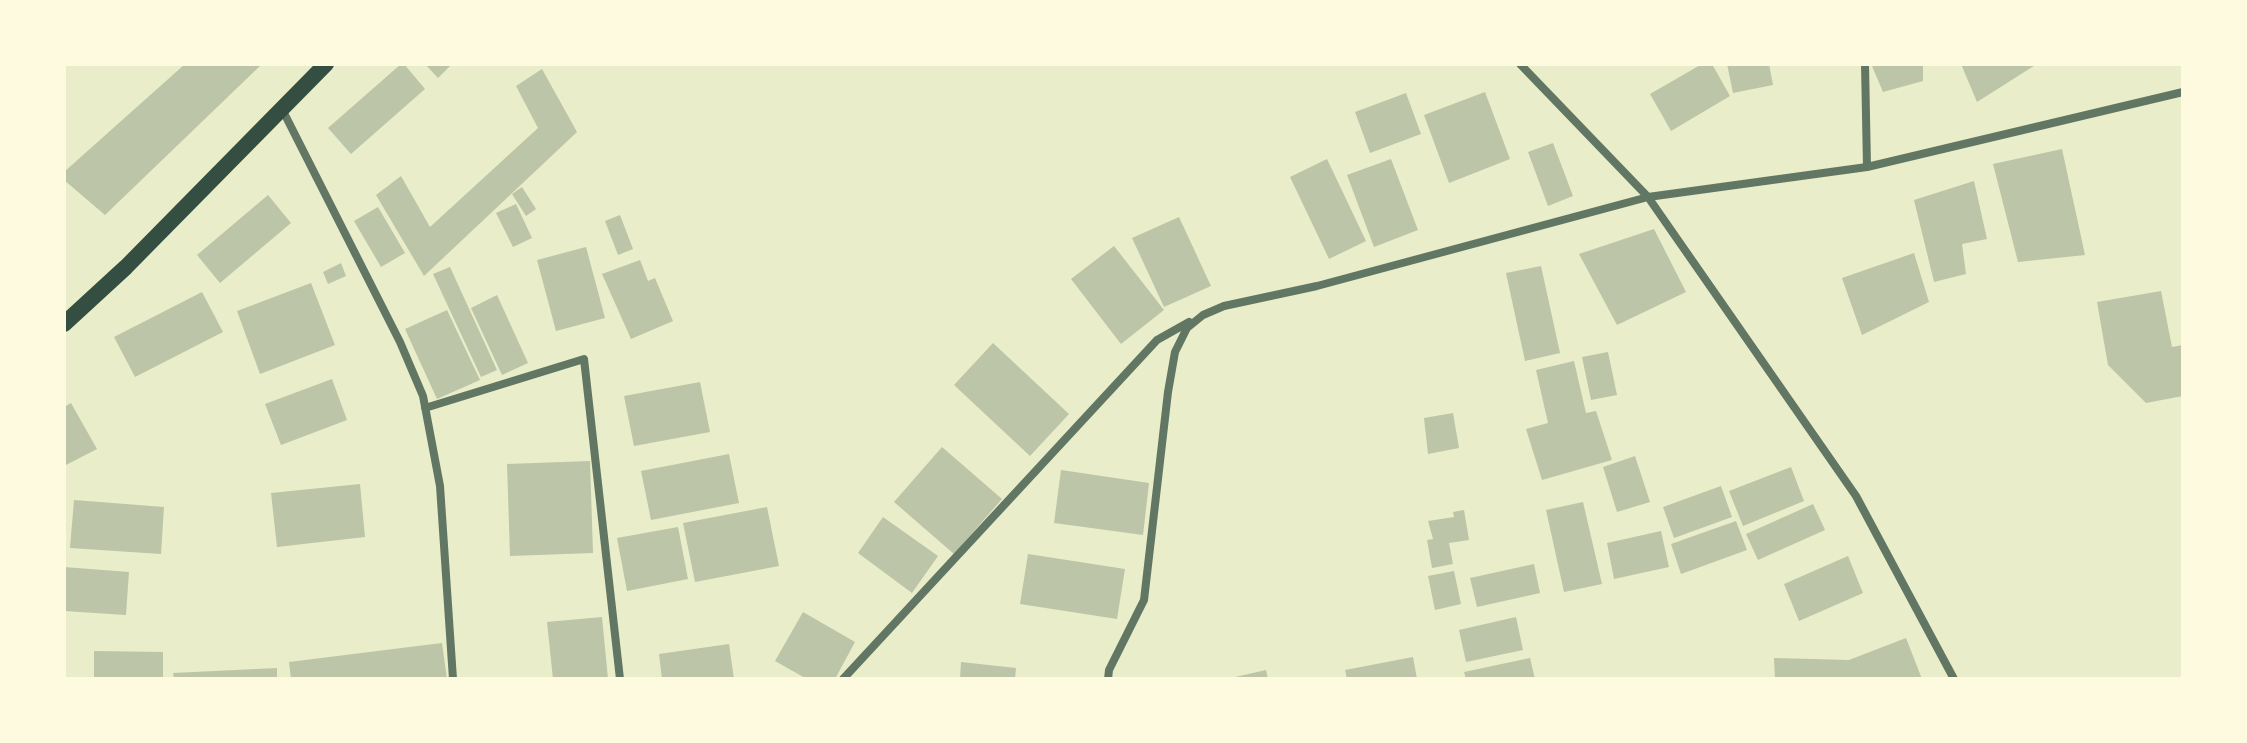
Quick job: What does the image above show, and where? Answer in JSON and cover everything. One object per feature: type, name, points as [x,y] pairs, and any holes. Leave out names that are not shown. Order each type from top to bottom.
[{"type":"main road","points":[[64,324],[126,267],[326,64]]},
{"type":"street","points":[[1520,64],[1648,197],[1856,496],[1954,679]]},
{"type":"street","points":[[1865,64],[1867,167]]},
{"type":"street","points":[[843,679],[1157,340],[1203,315],[1224,306],[1317,286],[1648,197],[1867,167],[2183,92]]},
{"type":"street","points":[[282,109],[400,342],[423,396],[440,486],[453,679]]},
{"type":"street","points":[[1108,679],[1109,670],[1144,600],[1175,352],[1187,328],[1203,315]]},
{"type":"street","points":[[425,408],[584,359],[620,679]]},
{"type":"building","points":[[185,64],[262,64],[105,215],[64,180],[64,172]]},
{"type":"building","points":[[401,64],[425,89],[351,154],[328,128]]},
{"type":"building","points":[[425,64],[452,64],[438,78]]},
{"type":"building","points":[[1702,64],[1712,64],[1730,96],[1671,131],[1650,94]]},
{"type":"building","points":[[1727,64],[1769,64],[1773,85],[1733,93]]},
{"type":"building","points":[[1923,64],[1923,81],[1883,92],[1872,66]]},
{"type":"building","points":[[1961,64],[2037,64],[1977,102]]},
{"type":"building","points":[[542,69],[577,132],[424,276],[376,195],[401,176],[430,227],[538,128],[516,86]]},
{"type":"building","points":[[1485,92],[1510,159],[1449,183],[1424,115]]},
{"type":"building","points":[[1406,93],[1421,134],[1370,153],[1355,112]]},
{"type":"building","points":[[1553,143],[1573,196],[1548,206],[1528,152]]},
{"type":"building","points":[[2062,149],[2085,255],[2018,262],[1993,164]]},
{"type":"building","points":[[1327,159],[1366,241],[1329,259],[1290,177]]},
{"type":"building","points":[[1391,159],[1418,230],[1374,247],[1347,175]]},
{"type":"building","points":[[1974,181],[1987,239],[1962,244],[1966,274],[1934,282],[1914,200]]},
{"type":"building","points":[[522,187],[536,209],[526,216],[512,194]]},
{"type":"building","points":[[268,195],[291,223],[220,283],[197,255]]},
{"type":"building","points":[[516,204],[532,238],[513,247],[496,213]]},
{"type":"building","points":[[378,207],[405,253],[381,267],[354,221]]},
{"type":"building","points":[[620,215],[633,249],[618,255],[605,221]]},
{"type":"building","points":[[1179,217],[1211,286],[1164,307],[1132,238]]},
{"type":"building","points":[[1654,229],[1686,292],[1617,325],[1579,254]]},
{"type":"building","points":[[1114,246],[1164,310],[1121,344],[1071,279]]},
{"type":"building","points":[[586,247],[605,318],[556,331],[537,260]]},
{"type":"building","points":[[1914,253],[1929,302],[1862,335],[1842,278]]},
{"type":"building","points":[[640,260],[648,281],[655,278],[673,321],[631,339],[602,274]]},
{"type":"building","points":[[341,263],[346,276],[328,284],[323,272]]},
{"type":"building","points":[[1541,266],[1560,353],[1525,361],[1506,273]]},
{"type":"building","points":[[450,267],[497,370],[481,377],[433,274]]},
{"type":"building","points":[[311,283],[335,345],[260,374],[237,311]]},
{"type":"building","points":[[2161,291],[2172,347],[2183,345],[2183,396],[2146,403],[2108,365],[2097,302]]},
{"type":"building","points":[[202,292],[223,332],[135,377],[114,337]]},
{"type":"building","points":[[497,295],[528,363],[502,375],[471,308]]},
{"type":"building","points":[[447,310],[480,380],[437,399],[405,329]]},
{"type":"building","points":[[993,343],[1069,414],[1030,456],[954,385]]},
{"type":"building","points":[[1608,352],[1617,395],[1591,400],[1582,357]]},
{"type":"building","points":[[1574,361],[1586,413],[1596,411],[1612,460],[1542,480],[1526,429],[1548,423],[1536,370]]},
{"type":"building","points":[[332,379],[347,420],[281,445],[265,404]]},
{"type":"building","points":[[700,382],[710,432],[634,446],[624,396]]},
{"type":"building","points":[[71,403],[97,449],[64,466],[64,407]]},
{"type":"building","points":[[1453,413],[1459,448],[1428,454],[1424,418]]},
{"type":"building","points":[[942,447],[1002,499],[954,554],[894,502]]},
{"type":"building","points":[[729,454],[739,503],[651,520],[641,471]]},
{"type":"building","points":[[1635,456],[1650,502],[1617,512],[1603,467]]},
{"type":"building","points":[[590,461],[593,553],[510,556],[507,464]]},
{"type":"building","points":[[1791,467],[1804,501],[1743,526],[1729,491]]},
{"type":"building","points":[[1061,470],[1149,483],[1143,535],[1054,523]]},
{"type":"building","points":[[360,484],[365,537],[277,547],[271,493]]},
{"type":"building","points":[[1721,486],[1732,517],[1674,538],[1663,507]]},
{"type":"building","points":[[74,500],[164,507],[161,554],[70,548]]},
{"type":"building","points":[[1583,502],[1602,584],[1564,592],[1546,510]]},
{"type":"building","points":[[1813,504],[1825,530],[1758,560],[1746,534]]},
{"type":"building","points":[[767,507],[779,566],[695,582],[683,523]]},
{"type":"building","points":[[1464,510],[1469,540],[1449,543],[1453,564],[1432,568],[1427,540],[1433,539],[1428,521],[1454,517],[1453,512]]},
{"type":"building","points":[[883,517],[938,556],[912,593],[858,553]]},
{"type":"building","points":[[1736,521],[1747,550],[1681,574],[1671,544]]},
{"type":"building","points":[[678,527],[688,579],[627,591],[617,538]]},
{"type":"building","points":[[1661,531],[1669,567],[1614,579],[1607,543]]},
{"type":"building","points":[[1028,554],[1125,569],[1117,619],[1020,604]]},
{"type":"building","points":[[1848,556],[1863,593],[1799,621],[1784,584]]},
{"type":"building","points":[[1534,564],[1540,593],[1477,607],[1470,578]]},
{"type":"building","points":[[64,567],[129,572],[126,615],[64,611]]},
{"type":"building","points":[[1454,571],[1461,604],[1435,610],[1428,576]]},
{"type":"building","points":[[803,612],[855,642],[835,679],[807,679],[775,661]]},
{"type":"building","points":[[602,617],[608,679],[553,679],[547,622]]},
{"type":"building","points":[[1516,617],[1523,650],[1466,662],[1459,630]]},
{"type":"building","points":[[1906,638],[1922,679],[1775,679],[1774,658],[1849,660]]},
{"type":"building","points":[[442,643],[447,679],[291,679],[289,662]]},
{"type":"building","points":[[729,644],[734,679],[662,679],[659,654]]},
{"type":"building","points":[[94,651],[163,652],[163,679],[94,679]]},
{"type":"building","points":[[1413,657],[1417,679],[1347,679],[1345,670]]},
{"type":"building","points":[[1530,658],[1535,679],[1466,679],[1464,672]]},
{"type":"building","points":[[961,662],[1016,668],[1015,679],[960,679]]},
{"type":"building","points":[[277,668],[277,679],[174,679],[173,673]]},
{"type":"building","points":[[1266,670],[1268,679],[1231,679],[1231,678]]}]
